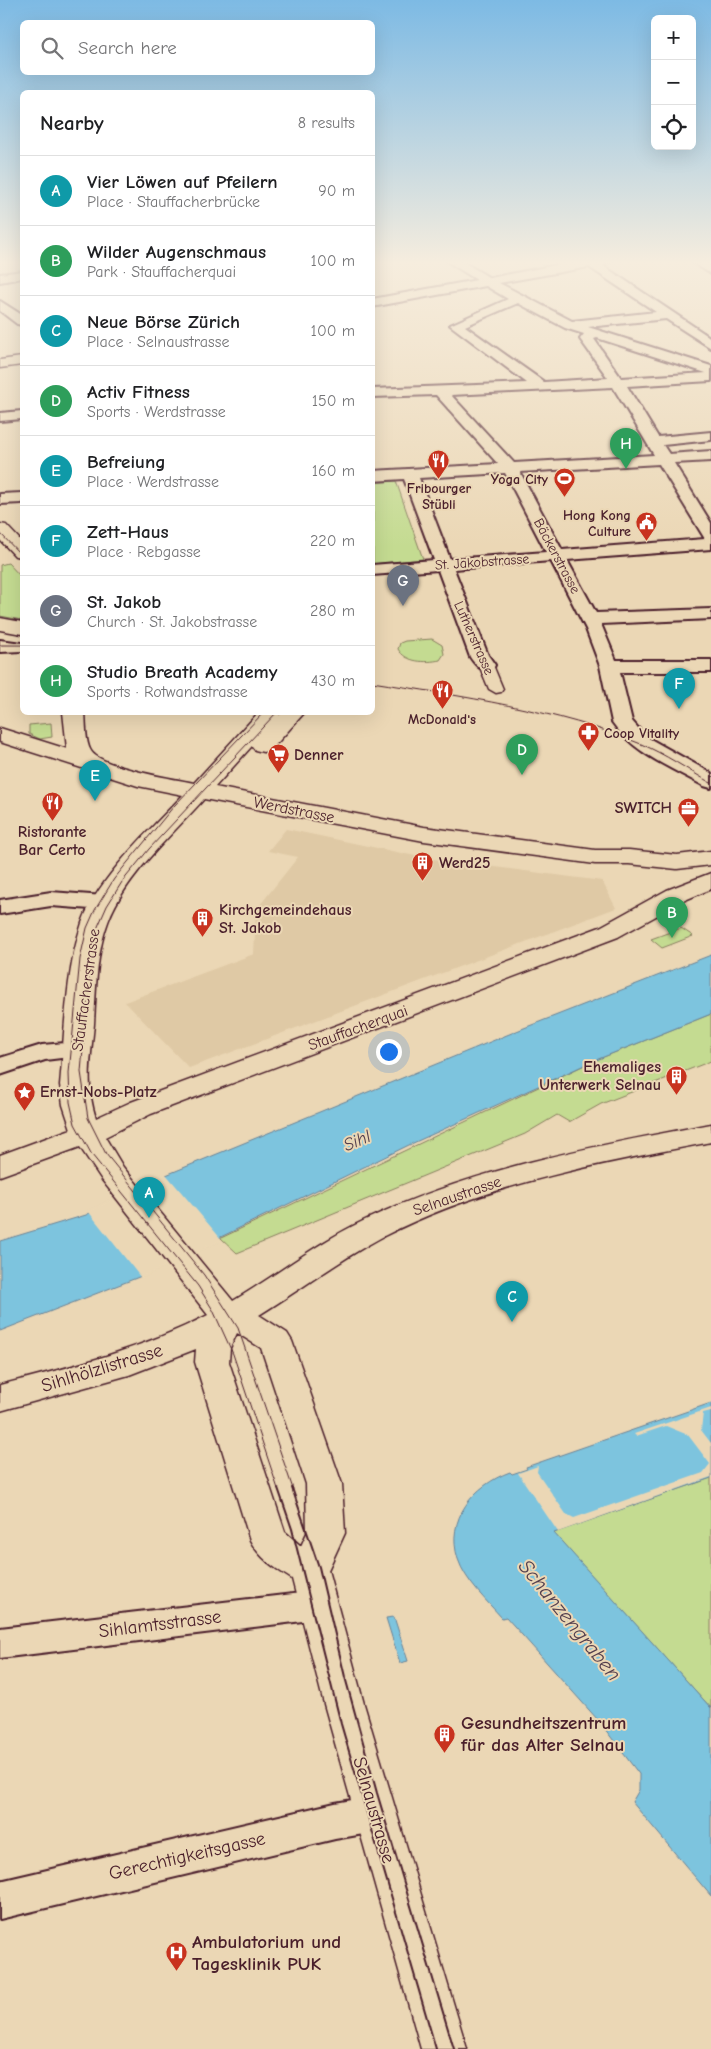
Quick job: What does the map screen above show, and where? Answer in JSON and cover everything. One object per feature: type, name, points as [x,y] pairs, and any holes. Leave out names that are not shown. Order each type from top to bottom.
[{"type":"street","points":[[498,356],[542,387]]},
{"type":"street","points":[[599,356],[618,383],[711,536]]},
{"type":"street","points":[[665,356],[711,370]]},
{"type":"street","points":[[0,364],[20,360]]},
{"type":"street","points":[[375,393],[711,378]]},
{"type":"street","name":"Bäckerstrasse","points":[[440,391],[510,468],[590,619],[609,666],[622,722],[638,740],[711,782]]},
{"type":"street","points":[[0,417],[20,416]]},
{"type":"street","points":[[654,442],[711,436]]},
{"type":"street","points":[[375,476],[711,456]]},
{"type":"street","name":"Lutherstrasse","points":[[410,474],[479,656],[486,665],[496,689]]},
{"type":"street","points":[[0,499],[20,498]]},
{"type":"street","points":[[0,529],[20,550]]},
{"type":"street","name":"St. Jakobstrasse","points":[[375,570],[711,544]]},
{"type":"street","points":[[590,619],[711,614]]},
{"type":"street","points":[[0,624],[13,640]]},
{"type":"street","points":[[609,666],[711,666]]},
{"type":"street","points":[[74,715],[79,752],[90,763]]},
{"type":"street","name":"Stauffacherstrasse","points":[[228,1319],[190,1268],[111,1172],[94,1148],[75,1100],[77,1050],[86,959],[95,922],[104,902],[130,866],[267,715]]},
{"type":"street","name":"Stauffacherstrasse","points":[[198,791],[225,782],[235,776],[292,715]]},
{"type":"street","name":"Werdstrasse","points":[[0,735],[44,751],[90,763],[128,776],[424,834],[595,857],[629,857],[677,862],[711,858]]},
{"type":"street","name":"Werdstrasse","points":[[595,857],[618,867],[704,882]]},
{"type":"street","name":"Stauffacherquai","points":[[1,1165],[87,1134],[141,1108],[510,971],[609,932],[704,882]]},
{"type":"street","points":[[0,907],[51,899],[104,902]]},
{"type":"street","points":[[0,1068],[42,1053],[77,1050]]},
{"type":"street","name":"Selnaustrasse","points":[[228,1319],[366,1232],[452,1194],[542,1169],[711,1133]]},
{"type":"street","points":[[228,1319],[250,1324],[274,1340],[285,1366],[324,1484],[326,1533],[314,1588],[269,1540],[212,1362],[213,1348],[228,1319]]},
{"type":"street","name":"Sihlhölzlistrasse","points":[[0,1398],[125,1364],[172,1347],[228,1319]]},
{"type":"street","name":"Selnaustrasse","points":[[314,1588],[344,1704],[376,1814],[436,2047]]},
{"type":"street","name":"Sihlamtsstrasse","points":[[0,1643],[314,1588]]},
{"type":"street","name":"Gerechtigkeitsgasse","points":[[0,1900],[335,1821],[376,1814]]},
{"type":"shaded area","points":[[286,829],[425,858],[602,881],[616,908],[189,1068],[125,1002],[254,954],[256,910],[298,857],[268,851]]},
{"type":"green space","points":[[396,481],[423,559],[375,564],[375,483]]},
{"type":"green space","points":[[8,563],[20,576],[20,620],[0,616],[0,565]]},
{"type":"green space","points":[[432,639],[442,645],[444,654],[440,660],[429,662],[417,661],[406,657],[398,649],[400,643],[405,641]]},
{"type":"green space","points":[[51,723],[52,737],[40,739],[29,734],[29,725]]},
{"type":"green space","points":[[681,928],[693,936],[662,948],[651,939]]},
{"type":"green space","points":[[711,1014],[711,1061],[601,1104],[569,1122],[557,1115],[525,1134],[237,1253],[221,1238],[591,1062]]},
{"type":"green space","points":[[711,1478],[711,1708],[553,1533]]},
{"type":"water","name":"Sihl","points":[[711,955],[711,1014],[591,1062],[411,1144],[139,1277],[0,1331],[0,1241],[86,1215],[166,1175],[524,1028]]},
{"type":"water","name":"Schanzengraben","points":[[711,1403],[711,1478],[554,1533],[711,1708],[711,1896],[632,1802],[639,1790],[639,1774],[598,1720],[506,1617],[502,1618],[477,1590],[461,1567],[455,1544],[459,1517],[466,1505],[485,1485],[497,1478]]},
{"type":"water","points":[[394,1617],[408,1661],[400,1663],[386,1618]]},
{"type":"pier","points":[[165,1173],[222,1240],[141,1278],[88,1211]]},
{"type":"pier","points":[[711,1408],[711,1411],[703,1413],[701,1430],[711,1443],[711,1477],[558,1532],[518,1473],[538,1466],[537,1472],[566,1514],[574,1518],[703,1473],[710,1464],[688,1435],[666,1426],[636,1436],[634,1434]]},
{"type":"tram line","points":[[0,533],[20,554]]},
{"type":"tram line","points":[[0,645],[20,645]]},
{"type":"tram line","points":[[375,682],[509,706],[576,722],[609,732],[650,748],[711,783]]},
{"type":"tram line","points":[[261,715],[174,806],[114,879],[95,910],[87,928],[80,959],[69,1073],[70,1102],[75,1124],[92,1155],[198,1286],[213,1310],[233,1354],[278,1489]]},
{"type":"tram line","points":[[274,715],[149,849],[122,882],[107,906],[96,931],[91,957],[81,1072],[88,1118],[106,1154],[204,1275],[238,1328],[293,1489]]},
{"type":"tram line","points":[[278,1488],[292,1529],[341,1724],[436,2049]]},
{"type":"tram line","points":[[292,1488],[319,1567],[345,1677],[377,1793],[454,2049]]},
{"type":"place","name":"Studio Breath Academy","points":[[626,469]]},
{"type":"place","name":"Fribourger Stübli","points":[[439,479]]},
{"type":"place","name":"Yoga City","points":[[564,498]]},
{"type":"place","name":"Hong Kong Culture","points":[[647,542]]},
{"type":"place","name":"St. Jakob","points":[[403,606]]},
{"type":"place","name":"Zett-Haus","points":[[679,709]]},
{"type":"place","name":"McDonald's","points":[[442,710]]},
{"type":"place","name":"Coop Vitality","points":[[588,752]]},
{"type":"place","name":"Denner","points":[[278,774]]},
{"type":"place","name":"Activ Fitness","points":[[522,775]]},
{"type":"place","name":"Befreiung","points":[[95,801]]},
{"type":"place","name":"Ristorante Bar Certo","points":[[52,822]]},
{"type":"place","name":"SWITCH","points":[[688,827]]},
{"type":"place","name":"Werd25","points":[[423,882]]},
{"type":"place","name":"Kirchgemeindehaus St. Jakob","points":[[203,938]]},
{"type":"place","name":"Wilder Augenschmaus","points":[[672,938]]},
{"type":"place","name":"Ehemaliges Unterwerk Selnau","points":[[677,1095]]},
{"type":"place","name":"Ernst-Nobs-Platz","points":[[24,1111]]},
{"type":"place","name":"Vier Löwen auf Pfeilern","points":[[149,1218]]},
{"type":"place","name":"Neue Börse Zürich","points":[[512,1322]]},
{"type":"place","name":"Gesundheitszentrum für das Alter Selnau","points":[[445,1753]]},
{"type":"place","name":"Ambulatorium und Tagesklinik PUK","points":[[176,1972]]}]
